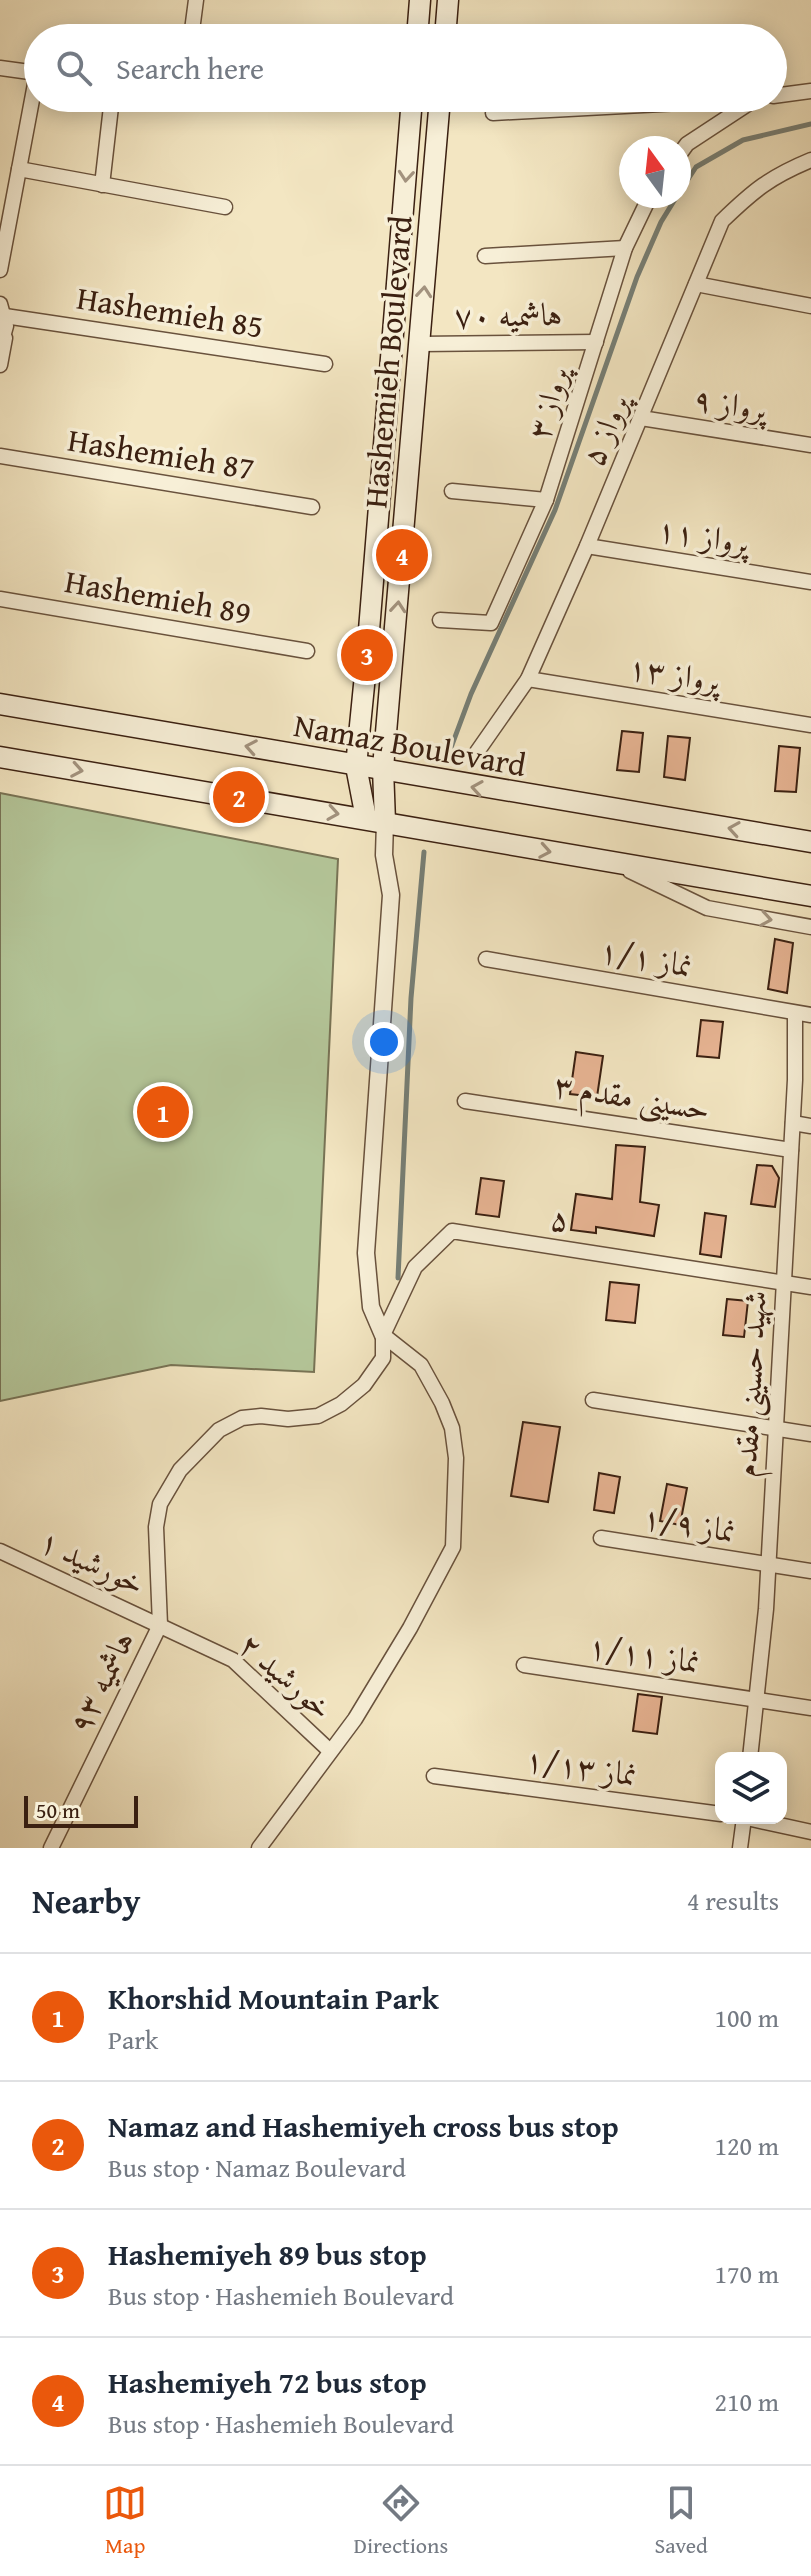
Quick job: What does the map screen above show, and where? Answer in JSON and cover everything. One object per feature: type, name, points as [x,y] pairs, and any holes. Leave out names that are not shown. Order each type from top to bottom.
[{"type":"main road","points":[[418,24],[420,0]]},
{"type":"main road","points":[[446,24],[448,0]]},
{"type":"main road","name":"Hashemieh Boulevard","points":[[376,820],[356,766],[411,112]]},
{"type":"main road","name":"Hashemieh Boulevard","points":[[376,820],[439,112]]},
{"type":"main road","name":"Namaz Boulevard","points":[[0,704],[356,766],[383,768],[460,785],[811,842]]},
{"type":"main road","points":[[0,757],[811,896]]},
{"type":"street","points":[[193,24],[196,0]]},
{"type":"street","points":[[0,68],[24,70]]},
{"type":"street","points":[[787,94],[811,91]]},
{"type":"street","points":[[0,270],[6,208],[19,169],[30,112]]},
{"type":"street","points":[[102,185],[110,112]]},
{"type":"street","points":[[493,113],[512,112]]},
{"type":"street","points":[[691,142],[738,112]]},
{"type":"street","name":"پرواز ۵","points":[[477,752],[528,679],[587,546],[722,221],[754,190],[783,172],[811,160]]},
{"type":"street","points":[[19,169],[225,207]]},
{"type":"street","name":"پرواز ۳","points":[[440,620],[491,623],[546,500],[625,248],[644,208]]},
{"type":"street","points":[[485,256],[625,248]]},
{"type":"street","points":[[696,284],[811,306]]},
{"type":"street","points":[[0,365],[3,310]]},
{"type":"street","name":"Hashemieh 85","points":[[3,310],[325,364]]},
{"type":"street","name":"هاشمیه ۷۰","points":[[420,344],[596,342]]},
{"type":"street","name":"پرواز ۹","points":[[641,418],[811,445]]},
{"type":"street","name":"Hashemieh 87","points":[[0,456],[312,507]]},
{"type":"street","points":[[452,491],[546,500]]},
{"type":"street","name":"پرواز ۱۱","points":[[587,546],[811,582]]},
{"type":"street","name":"Hashemieh 89","points":[[0,599],[307,651]]},
{"type":"street","name":"پرواز ۱۳","points":[[528,679],[811,725]]},
{"type":"street","points":[[259,1848],[355,1719],[410,1628],[453,1547],[456,1458],[452,1428],[421,1365],[383,1335],[371,1307],[366,1253],[391,895],[376,820]]},
{"type":"street","points":[[615,864],[707,908],[811,927]]},
{"type":"street","name":"نماز ۱/۱","points":[[486,959],[811,1015]]},
{"type":"street","name":"شهید حسینی مقدم","points":[[751,1752],[768,1564],[793,1123],[795,1013]]},
{"type":"street","name":"حسینی مقدم ۳","points":[[465,1101],[791,1150]]},
{"type":"street","points":[[793,1123],[811,1126]]},
{"type":"street","name":"۵","points":[[383,1335],[415,1267],[452,1231],[784,1283]]},
{"type":"street","points":[[784,1283],[811,1287]]},
{"type":"street","name":"هاشمیه ۹۳","points":[[51,1848],[160,1625],[156,1527],[160,1504],[180,1470],[219,1430],[242,1418],[318,1416],[341,1404],[364,1385],[383,1358],[383,1335]]},
{"type":"street","points":[[593,1400],[811,1434]]},
{"type":"street","name":"نماز ۱/۹","points":[[601,1538],[811,1571]]},
{"type":"street","name":"خورشید ۱","points":[[0,1551],[160,1625]]},
{"type":"street","name":"خورشید ۲","points":[[160,1625],[233,1660],[330,1751]]},
{"type":"street","name":"نماز ۱/۱۱","points":[[524,1665],[811,1708]]},
{"type":"street","name":"نماز ۱/۱۳","points":[[434,1776],[715,1813]]},
{"type":"street","points":[[740,1848],[744,1824]]},
{"type":"street","points":[[773,1824],[811,1832]]},
{"type":"green space","points":[[0,793],[338,859],[314,1372],[171,1365],[0,1401]]},
{"type":"building","points":[[622,731],[643,733],[639,772],[617,770]]},
{"type":"building","points":[[668,736],[690,738],[685,780],[664,777]]},
{"type":"building","points":[[779,746],[800,748],[796,792],[775,791]]},
{"type":"building","points":[[775,939],[793,943],[787,993],[768,989]]},
{"type":"building","points":[[701,1020],[723,1022],[719,1058],[697,1056]]},
{"type":"building","points":[[576,1052],[603,1056],[597,1097],[570,1094]]},
{"type":"building","points":[[616,1145],[645,1147],[640,1202],[659,1205],[654,1236],[596,1227],[596,1233],[571,1230],[576,1194],[612,1199]]},
{"type":"building","points":[[757,1165],[772,1166],[779,1178],[775,1207],[751,1204]]},
{"type":"building","points":[[481,1178],[504,1181],[499,1217],[476,1214]]},
{"type":"building","points":[[705,1213],[726,1216],[721,1257],[700,1254]]},
{"type":"building","points":[[610,1282],[639,1285],[635,1323],[606,1320]]},
{"type":"building","points":[[727,1299],[748,1301],[744,1337],[723,1335]]},
{"type":"building","points":[[523,1422],[560,1427],[548,1502],[511,1496]]},
{"type":"building","points":[[599,1473],[620,1477],[614,1513],[594,1510]]},
{"type":"building","points":[[667,1484],[687,1488],[680,1525],[660,1521]]},
{"type":"building","points":[[638,1694],[662,1697],[657,1734],[633,1731]]},
{"type":"waterway","points":[[691,175],[696,167],[743,140],[811,124]]},
{"type":"waterway","points":[[449,753],[471,694],[555,510],[637,277],[670,208]]},
{"type":"waterway","points":[[398,1278],[411,998],[424,852]]},
{"type":"place","name":"Hashemiyeh 72 bus stop","points":[[402,555]]},
{"type":"place","name":"Hashemiyeh 89 bus stop","points":[[367,655]]},
{"type":"place","name":"Namaz and Hashemiyeh cross bus stop","points":[[239,797]]},
{"type":"place","name":"Khorshid Mountain Park","points":[[163,1112]]}]
